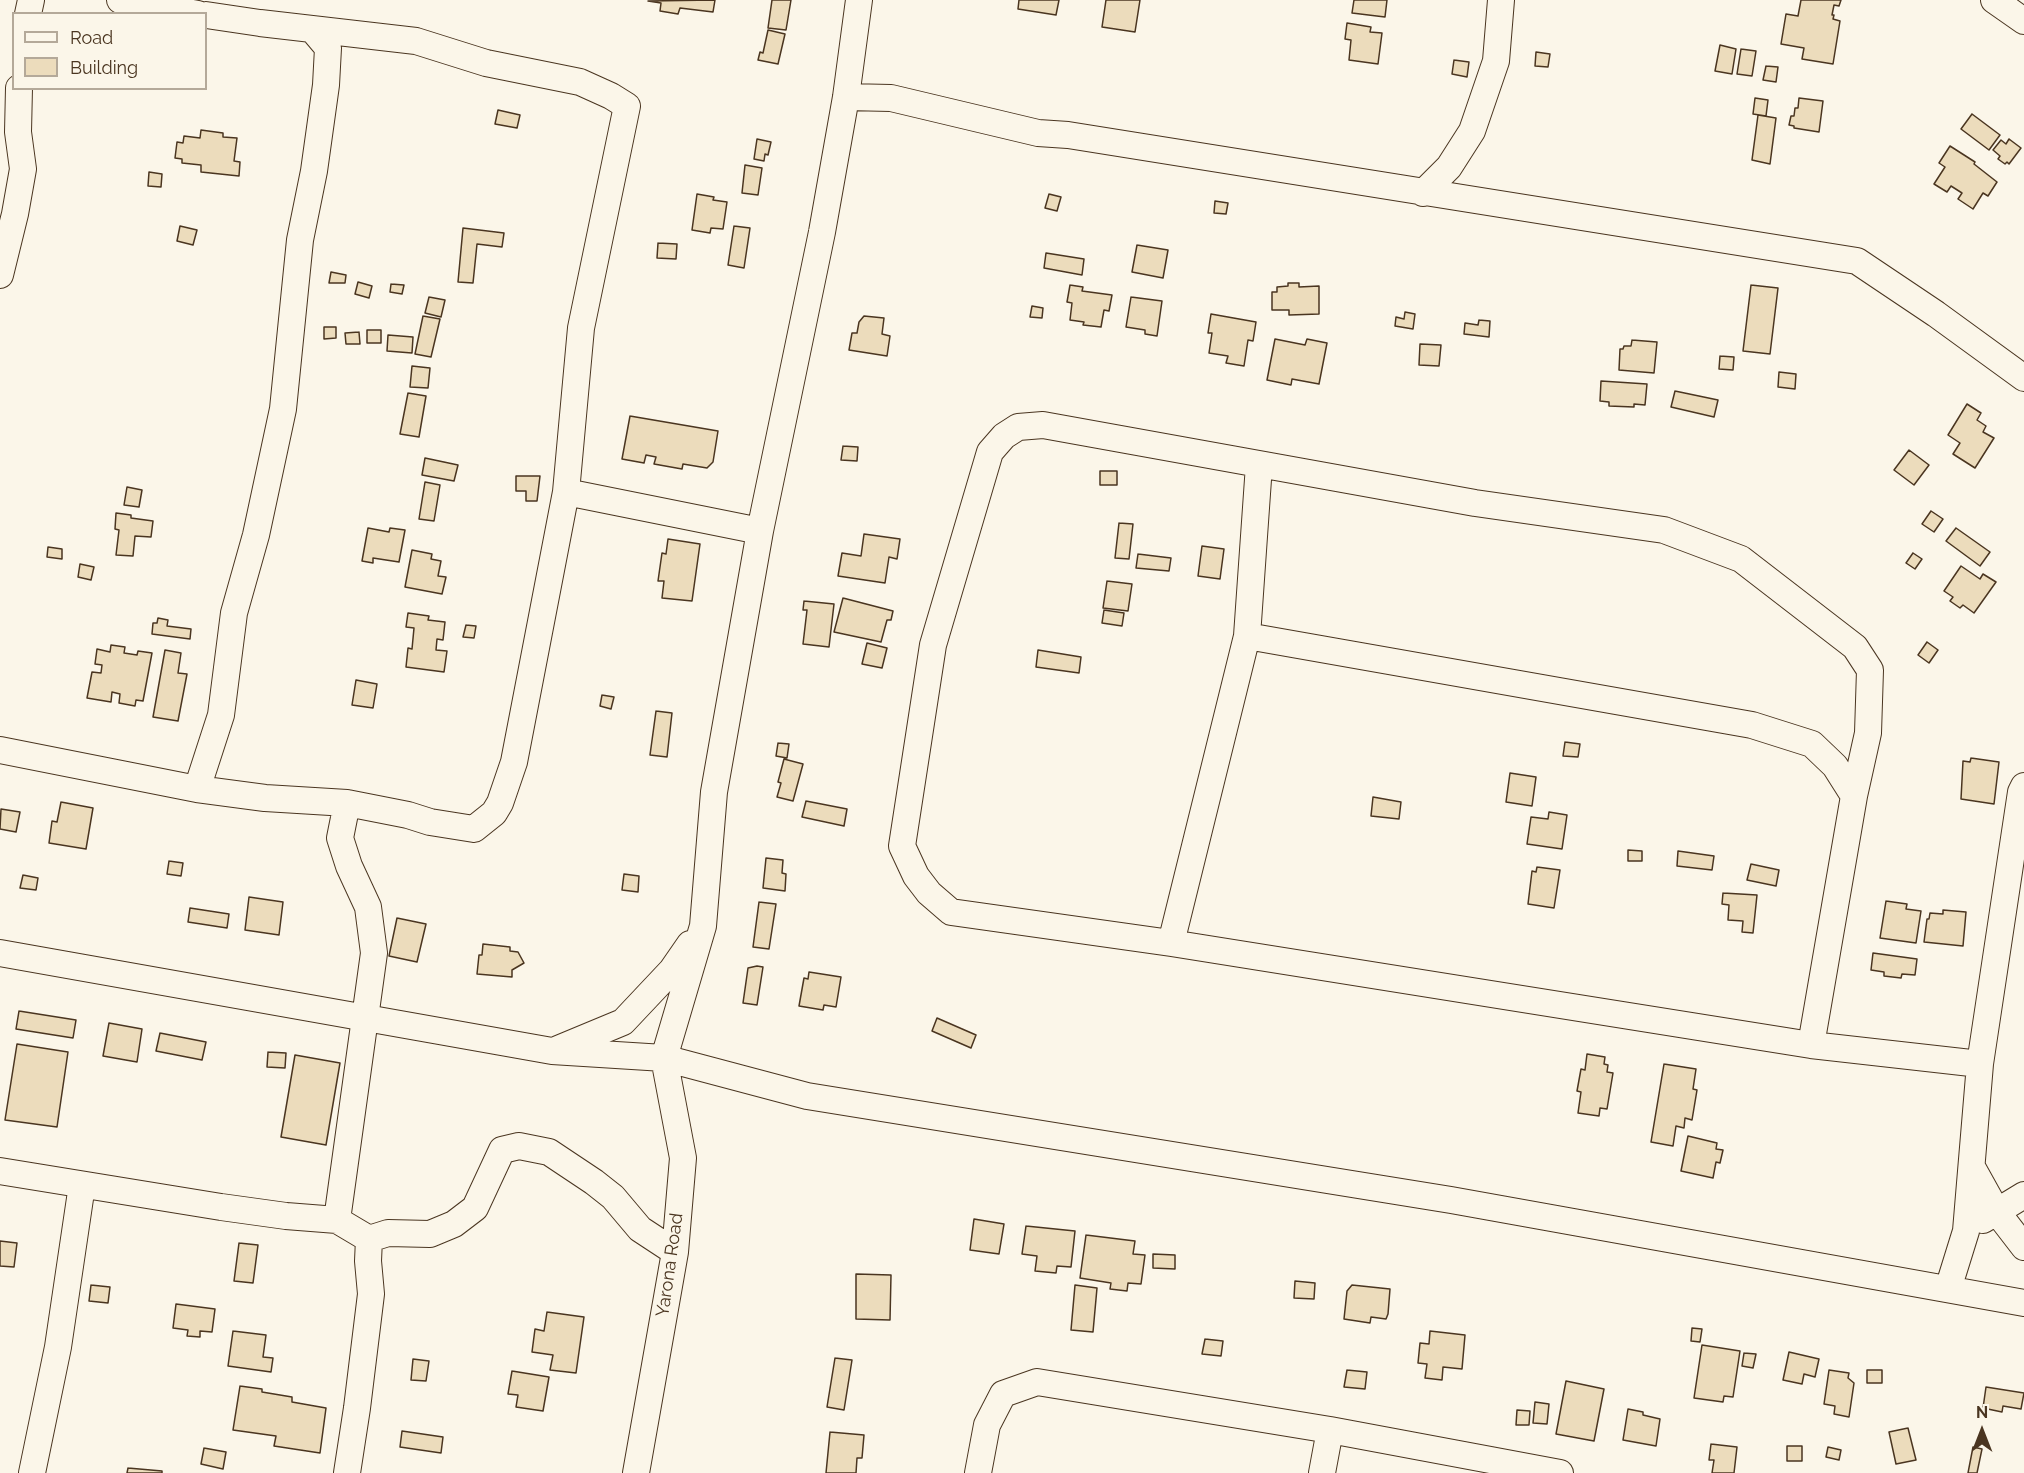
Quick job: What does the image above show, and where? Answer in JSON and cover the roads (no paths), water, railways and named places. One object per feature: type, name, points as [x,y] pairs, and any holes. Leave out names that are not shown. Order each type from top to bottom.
[{"type":"street","points":[[120,0],[187,12]]},
{"type":"street","points":[[664,1058],[703,926],[714,792],[760,531],[822,232],[846,97],[859,0]]},
{"type":"street","points":[[1423,193],[1449,167],[1472,131],[1496,60],[1501,0]]},
{"type":"street","points":[[1994,0],[2024,21]]},
{"type":"street","points":[[0,750],[197,789],[265,798],[347,803],[408,815],[430,822],[474,829],[494,813],[500,803],[514,762],[566,492],[581,328],[627,106],[580,82],[486,63],[416,41],[260,24],[207,15]]},
{"type":"street","points":[[197,789],[221,715],[234,613],[256,536],[283,409],[300,240],[314,171],[326,85],[328,48],[312,29]]},
{"type":"street","points":[[0,275],[15,214],[22,169],[18,132],[19,90]]},
{"type":"street","points":[[846,97],[891,98],[1038,133],[1068,135],[1857,261],[1936,314],[2024,378]]},
{"type":"street","points":[[1811,1045],[1854,796],[1868,733],[1869,670],[1855,647],[1741,559],[1664,530],[1475,503],[1043,425],[1018,427],[1004,435],[990,452],[933,645],[902,846],[916,876],[929,893],[951,912],[1171,943],[1811,1045],[1980,1064]]},
{"type":"street","points":[[1171,943],[1247,636],[1259,465]]},
{"type":"street","points":[[566,492],[760,531]]},
{"type":"street","points":[[1247,636],[1752,725],[1812,744],[1835,766],[1854,796]]},
{"type":"street","points":[[1948,1289],[1966,1231],[1980,1064],[2024,786]]},
{"type":"street","points":[[337,1220],[374,953],[368,907],[349,866],[340,837],[347,803]]},
{"type":"street","points":[[552,1051],[623,1022],[672,970],[703,926]]},
{"type":"street","points":[[0,953],[552,1051],[664,1058],[807,1096],[1450,1200],[2024,1303]]},
{"type":"street","name":"Yarona Road","points":[[636,1473],[675,1252],[683,1158],[664,1058]]},
{"type":"street","points":[[0,1171],[286,1216],[337,1220],[369,1239],[388,1233],[430,1234],[454,1224],[474,1208],[502,1150],[519,1146],[549,1152],[594,1182],[613,1197],[640,1229],[675,1252]]},
{"type":"street","points":[[1972,1167],[1997,1212],[2024,1247]]},
{"type":"street","points":[[32,1473],[58,1347],[82,1185]]},
{"type":"street","points":[[1966,1231],[2024,1195]]},
{"type":"street","points":[[347,1473],[370,1294],[369,1239]]},
{"type":"street","points":[[978,1473],[987,1425],[1003,1394],[1037,1382],[1330,1430],[1560,1473]]},
{"type":"street","points":[[1322,1473],[1330,1430]]}]
